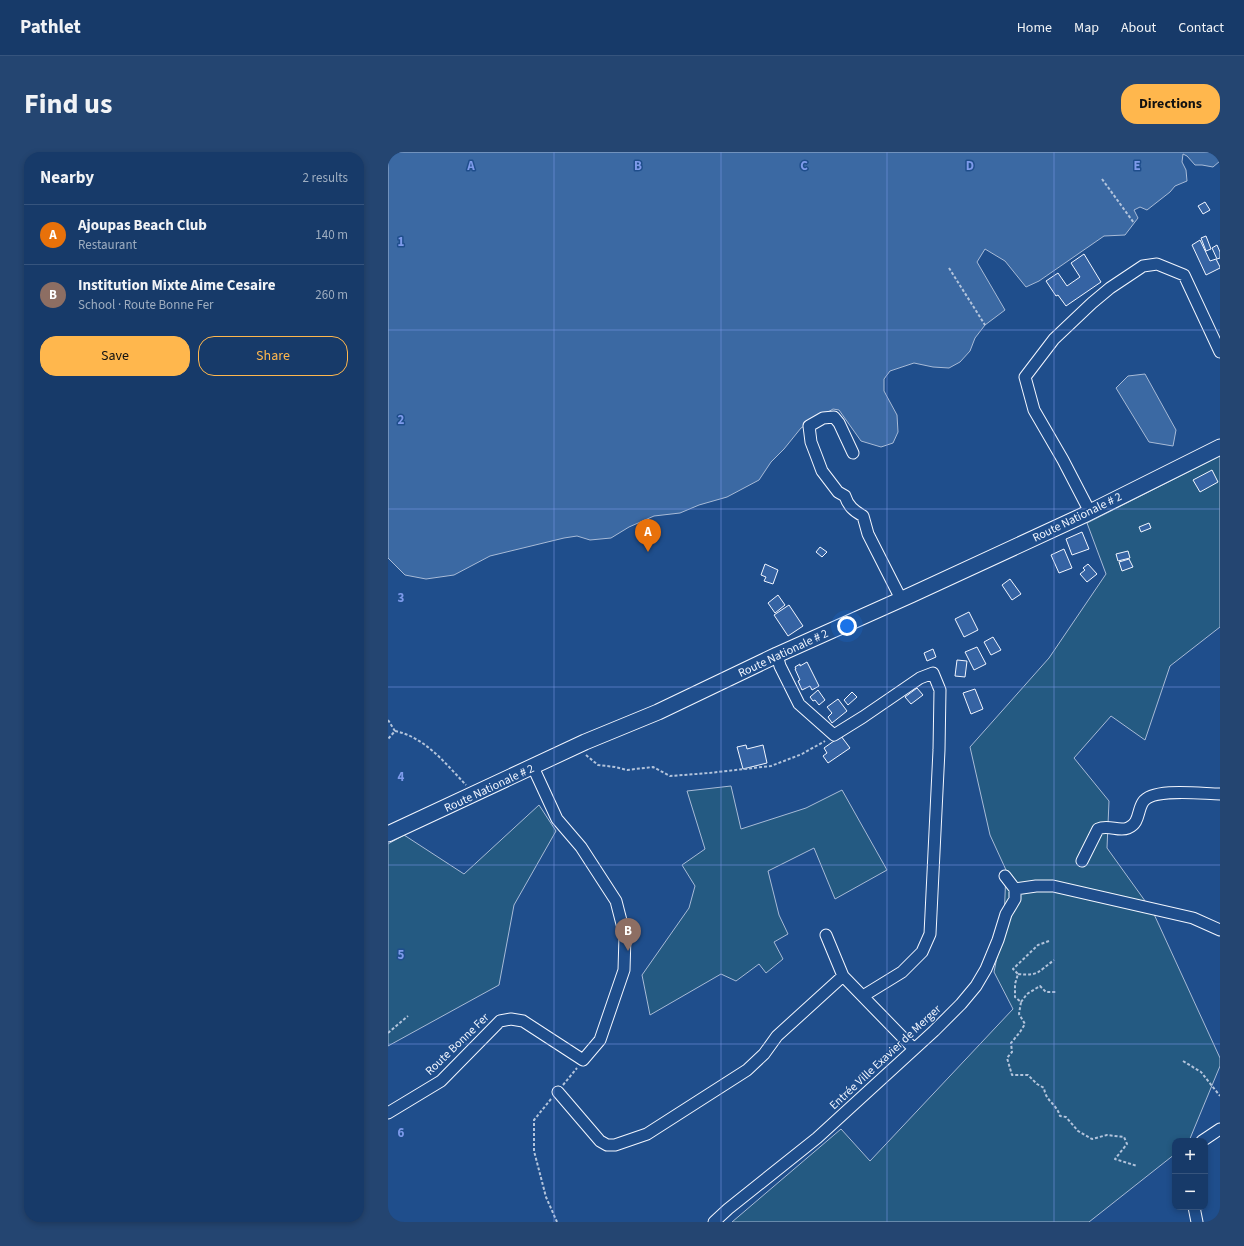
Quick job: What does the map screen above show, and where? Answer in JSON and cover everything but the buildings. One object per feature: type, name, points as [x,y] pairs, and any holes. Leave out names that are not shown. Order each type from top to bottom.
[{"type":"main road","name":"Route Nationale # 2","points":[[388,834],[576,747],[658,712],[776,655],[1090,512],[1220,447]]},
{"type":"street","points":[[1090,512],[1063,460],[1034,410],[1025,377],[1054,339],[1110,288],[1143,266],[1157,264],[1184,275],[1220,352]]},
{"type":"street","points":[[853,453],[839,422],[834,417],[823,418],[809,426],[811,442],[822,471],[838,492],[845,496],[847,504],[854,511],[863,516],[868,534],[901,599]]},
{"type":"street","points":[[776,655],[799,704],[834,735],[920,678],[933,674],[940,690],[939,750],[930,934],[922,952],[902,972],[863,996]]},
{"type":"street","points":[[533,767],[557,819],[582,847],[616,900],[625,936],[624,970],[600,1040],[583,1060]]},
{"type":"street","points":[[1082,861],[1098,829],[1106,827],[1128,828],[1137,820],[1141,804],[1150,796],[1164,793],[1220,794]]},
{"type":"street","points":[[1005,876],[1015,889],[1036,886],[1053,886],[1193,918],[1220,930]]},
{"type":"street","name":"Entrée Ville Exavier de Merger","points":[[714,1222],[728,1209],[817,1138],[961,1004],[976,986],[986,969],[998,940],[1006,914],[1015,899],[1015,889]]},
{"type":"street","points":[[826,934],[843,976],[914,1049]]},
{"type":"street","points":[[558,1092],[600,1141],[607,1145],[615,1145],[647,1134],[747,1070],[764,1054],[777,1036],[843,976]]},
{"type":"street","name":"Route Bonne Fer","points":[[388,1113],[441,1081],[500,1021],[511,1018],[523,1020],[583,1060]]},
{"type":"street","points":[[1206,1138],[1220,1129]]},
{"type":"street","points":[[1195,1210],[1197,1222]]},
{"type":"path","points":[[1102,179],[1134,223]]},
{"type":"path","points":[[949,268],[985,325]]},
{"type":"path","points":[[388,720],[395,731],[405,733],[414,738],[436,754],[474,795]]},
{"type":"path","points":[[388,739],[395,731]]},
{"type":"path","points":[[576,747],[598,766],[615,767],[627,770],[653,767],[670,776],[770,766],[802,754],[834,735]]},
{"type":"path","points":[[1049,941],[1038,945],[1013,969],[1018,974],[1037,974],[1054,960]]},
{"type":"path","points":[[1018,974],[1015,984],[1015,997],[1021,1002]]},
{"type":"path","points":[[1056,992],[1046,992],[1040,986],[1027,994],[1021,1002],[1019,1014],[1025,1024],[1020,1032],[1010,1042],[1012,1052],[1007,1058],[1012,1075],[1028,1075],[1037,1084],[1044,1088],[1045,1095],[1058,1109],[1060,1116],[1066,1117],[1078,1131],[1092,1139],[1107,1135],[1124,1137],[1127,1144],[1115,1159],[1137,1166]]},
{"type":"path","points":[[388,1033],[408,1016]]},
{"type":"path","points":[[557,1222],[546,1197],[534,1151],[534,1120],[583,1060]]},
{"type":"path","points":[[1183,1061],[1201,1072],[1220,1096]]},
{"type":"shaded area","points":[[388,152],[1220,152],[1220,161],[1213,167],[1195,165],[1187,156],[1183,154],[1182,162],[1186,170],[1187,181],[1175,186],[1170,192],[1147,210],[1140,207],[1134,210],[1138,218],[1125,235],[1104,236],[1039,281],[1026,287],[1005,261],[985,249],[977,262],[1005,310],[985,325],[975,338],[970,351],[960,362],[949,368],[933,367],[914,363],[890,371],[884,379],[884,391],[897,415],[898,432],[893,443],[881,447],[861,441],[839,410],[833,409],[801,428],[771,462],[759,480],[727,497],[699,505],[680,513],[654,516],[629,527],[611,538],[590,540],[577,536],[564,538],[490,556],[454,575],[426,579],[405,575],[388,558]]},
{"type":"shaded area","points":[[1145,374],[1176,430],[1173,446],[1149,442],[1116,388],[1128,376]]},
{"type":"shaded area","points":[[1220,456],[1220,627],[1170,666],[1145,740],[1111,716],[1074,758],[1109,801],[1107,848],[1153,912],[1220,1058],[1220,1066],[1190,1138],[1172,1138],[1172,1156],[1089,1222],[732,1222],[841,1129],[870,1161],[1013,1009],[994,972],[1004,922],[1006,870],[990,835],[970,747],[1049,658],[1106,574],[1087,523]]},
{"type":"shaded area","points":[[731,786],[741,829],[806,808],[842,790],[887,870],[835,899],[814,848],[768,871],[779,915],[788,934],[774,942],[783,959],[766,973],[759,964],[736,981],[721,974],[650,1015],[642,975],[689,908],[695,886],[682,865],[705,849],[687,791]]},
{"type":"shaded area","points":[[539,805],[556,831],[514,905],[499,985],[388,1046],[388,844],[404,835],[464,874]]},
{"type":"place","name":"Ajoupas Beach Club","points":[[648,552]]},
{"type":"place","name":"Institution Mixte Aime Cesaire","points":[[628,951]]}]
